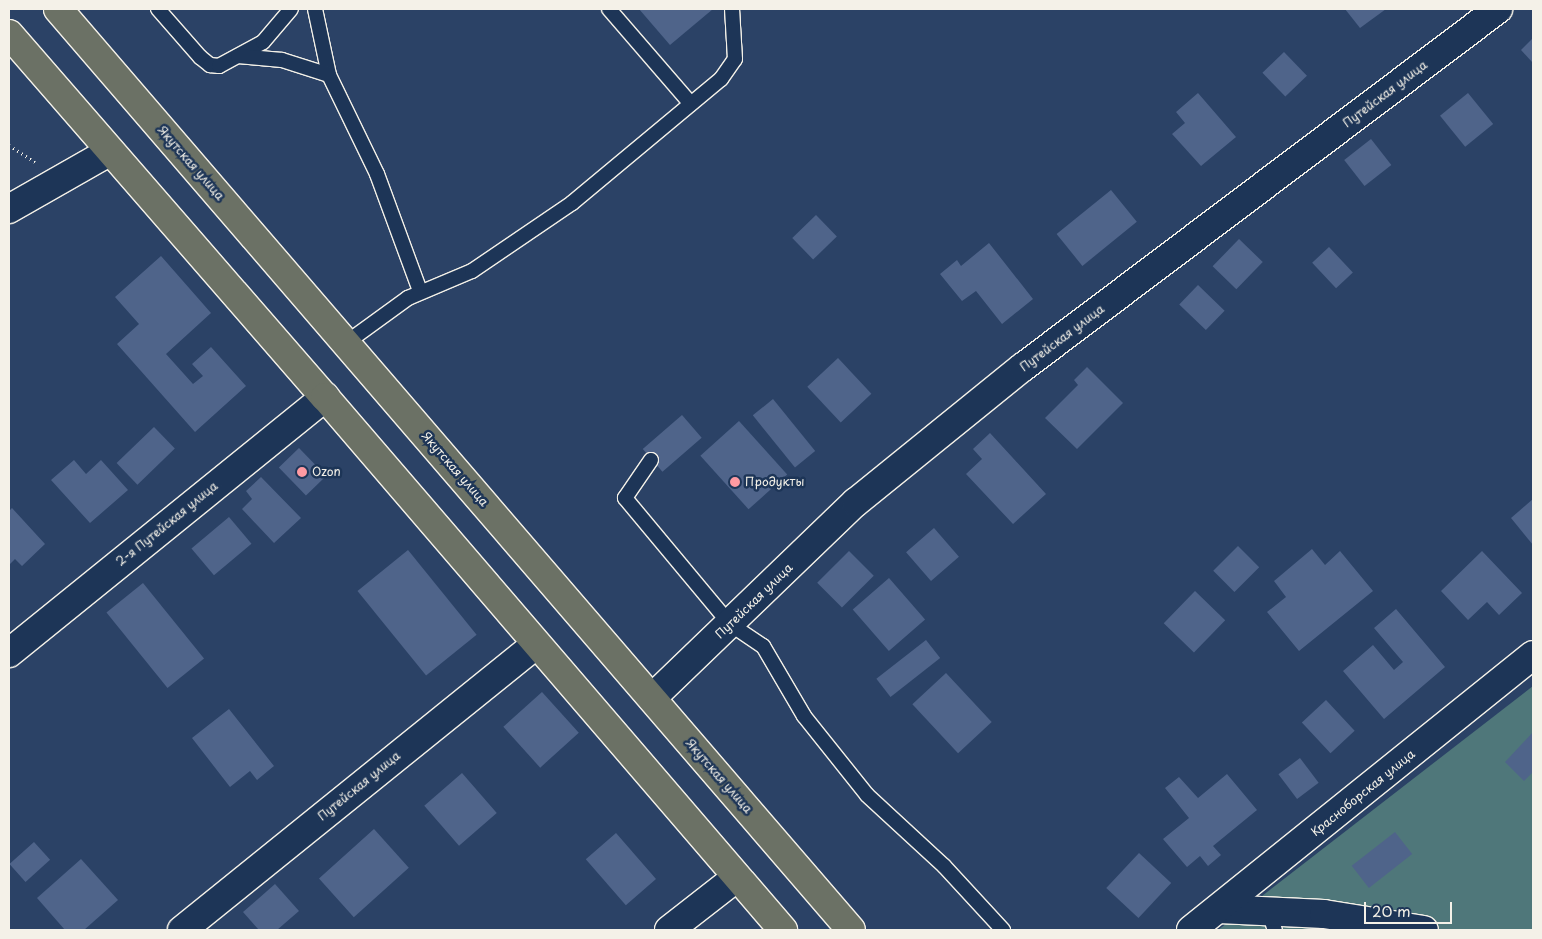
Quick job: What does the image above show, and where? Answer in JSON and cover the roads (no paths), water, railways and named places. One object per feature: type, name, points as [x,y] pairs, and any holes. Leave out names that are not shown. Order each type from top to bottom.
[{"type":"main road","name":"Якутская улица","points":[[58,9],[851,930]]},
{"type":"main road","points":[[9,34],[109,152],[326,397],[782,930]]},
{"type":"street","name":"Путейская улица","points":[[652,698],[856,502],[1023,367],[1498,9]]},
{"type":"street","points":[[9,209],[109,152]]},
{"type":"street","name":"2-я Путейская улица","points":[[9,653],[326,397]]},
{"type":"street","name":"Путейская улица","points":[[182,930],[536,644]]},
{"type":"street","name":"Красноборская улица","points":[[1191,930],[1533,655]]},
{"type":"street","points":[[669,930],[738,877]]},
{"type":"street","points":[[1219,909],[1272,921],[1324,914],[1424,930]]},
{"type":"lane","points":[[158,9],[210,65],[219,66],[263,42],[292,9]]},
{"type":"lane","points":[[315,9],[329,75],[376,174],[420,291]]},
{"type":"lane","points":[[609,9],[691,104]]},
{"type":"lane","points":[[346,343],[420,291],[472,271],[572,203],[721,79],[735,58],[732,9]]},
{"type":"lane","points":[[238,56],[282,60],[329,75]]},
{"type":"lane","points":[[651,460],[625,498],[730,624],[763,646],[804,716],[867,795],[944,866],[1003,930]]},
{"type":"place","name":"Ozon","points":[[302,472]]},
{"type":"place","name":"Продукты","points":[[735,482]]}]
